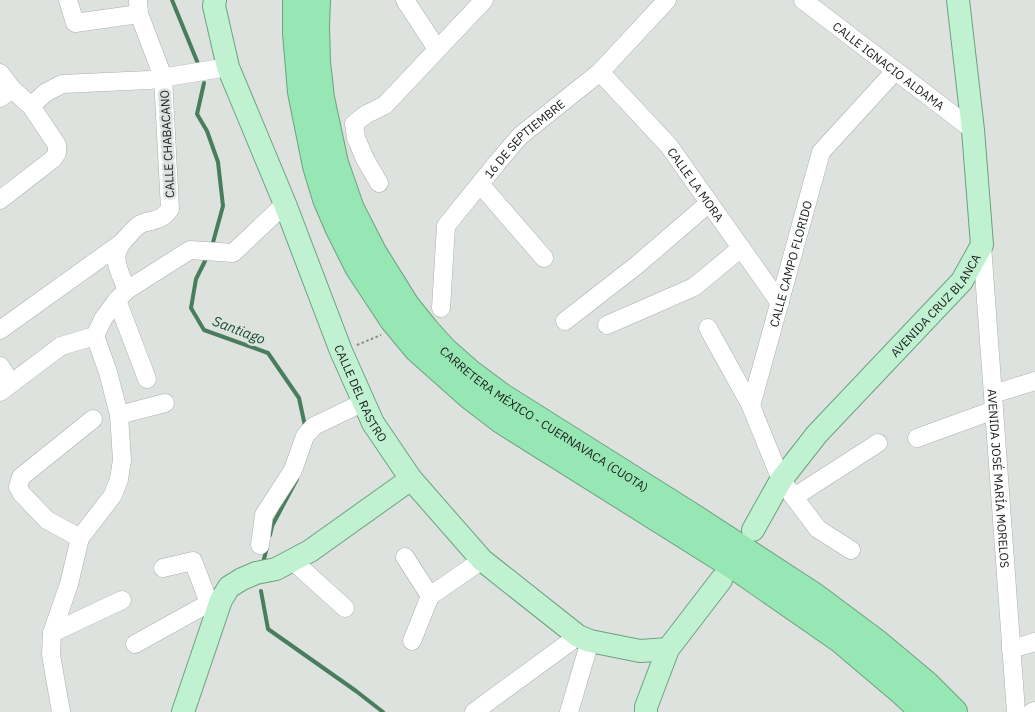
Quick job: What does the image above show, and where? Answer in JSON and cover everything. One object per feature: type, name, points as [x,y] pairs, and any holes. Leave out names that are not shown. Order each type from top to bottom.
[{"type":"highway","name":"CARRETERA MÉXICO - CUERNAVACA (CUOTA)","points":[[296,0],[296,33],[301,92],[316,166],[326,199],[362,273],[393,320],[417,349],[471,397],[501,420],[743,572],[841,640],[924,712]]},
{"type":"highway","name":"CARRETERA MÉXICO - CUERNAVACA (CUOTA)","points":[[317,0],[317,62],[321,98],[338,172],[351,209],[373,252],[406,305],[432,337],[470,373],[501,396],[814,596],[877,643],[926,684],[954,712]]},
{"type":"main road","name":"CALLE DEL RASTRO","points":[[215,0],[214,6],[228,66],[342,351],[372,423],[411,479],[482,560],[584,639],[640,651],[668,649]]},
{"type":"main road","name":"AVENIDA CRUZ BLANCA","points":[[753,530],[787,489],[817,434],[962,281],[982,244],[973,130],[958,0]]},
{"type":"main road","points":[[183,712],[215,601],[229,587],[242,579],[256,573],[276,569],[310,551],[411,479]]},
{"type":"main road","points":[[646,712],[646,707],[668,649],[722,580]]},
{"type":"street","points":[[68,0],[75,23],[139,7]]},
{"type":"street","points":[[405,0],[438,49]]},
{"type":"street","points":[[379,183],[356,138],[354,124],[365,115],[385,105],[484,0]]},
{"type":"street","name":"16 DE SEPTIEMBRE","points":[[441,308],[446,226],[496,162],[520,136],[600,72],[667,0]]},
{"type":"street","name":"CALLE IGNACIO ALDAMA","points":[[804,0],[973,130]]},
{"type":"street","name":"CALLE CHABACANO","points":[[0,330],[120,244],[140,224],[164,218],[170,210],[163,77],[139,7]]},
{"type":"street","points":[[31,106],[45,93],[62,84],[149,80],[228,66]]},
{"type":"street","name":"CALLE CAMPO FLORIDO","points":[[751,406],[821,152],[895,70]]},
{"type":"street","name":"CALLE LA MORA","points":[[600,72],[669,146],[780,303]]},
{"type":"street","points":[[0,73],[6,94],[31,106],[57,145],[57,153],[53,159],[0,200]]},
{"type":"street","points":[[480,184],[544,258]]},
{"type":"street","points":[[565,321],[637,265],[709,203]]},
{"type":"street","points":[[61,712],[51,655],[52,633],[69,584],[80,538],[113,495],[119,479],[122,460],[119,415],[108,372],[95,336],[103,319],[122,295],[190,250],[233,253],[284,204]]},
{"type":"street","points":[[120,244],[116,256],[122,295],[147,379]]},
{"type":"street","name":"AVENIDA JOSÉ MARÍA MORELOS","points":[[982,244],[1016,712]]},
{"type":"street","points":[[607,325],[694,287],[741,248]]},
{"type":"street","points":[[708,328],[751,406],[787,489],[818,529],[851,550]]},
{"type":"street","points":[[0,366],[6,388],[61,346],[95,336]]},
{"type":"street","points":[[917,438],[1035,381]]},
{"type":"street","points":[[260,545],[264,515],[293,470],[305,436],[314,426],[364,402]]},
{"type":"street","points":[[119,415],[165,403]]},
{"type":"street","points":[[80,538],[47,520],[22,494],[18,487],[21,477],[93,420]]},
{"type":"street","points":[[787,489],[878,444]]},
{"type":"street","points":[[404,557],[430,596]]},
{"type":"street","points":[[412,641],[430,596],[482,560]]},
{"type":"street","points":[[135,644],[215,601],[193,561],[163,568]]},
{"type":"street","points":[[293,561],[345,608]]},
{"type":"street","points":[[52,633],[122,600]]},
{"type":"street","points":[[474,712],[495,706],[584,639]]},
{"type":"street","points":[[569,712],[584,639]]},
{"type":"street","points":[[1011,649],[1035,642]]},
{"type":"path","points":[[342,351],[386,332]]},
{"type":"waterway","name":"Santiago","points":[[172,0],[199,66]]},
{"type":"waterway","name":"Santiago","points":[[204,83],[197,114],[207,131],[218,162],[223,206],[212,246]]},
{"type":"waterway","name":"Santiago","points":[[207,257],[196,279],[191,308],[204,330],[268,353],[299,398],[305,426]]},
{"type":"waterway","name":"Santiago","points":[[270,535],[272,526],[297,479]]},
{"type":"waterway","name":"Santiago","points":[[263,563],[267,547]]},
{"type":"waterway","name":"Santiago","points":[[261,591],[268,629],[383,712]]}]
